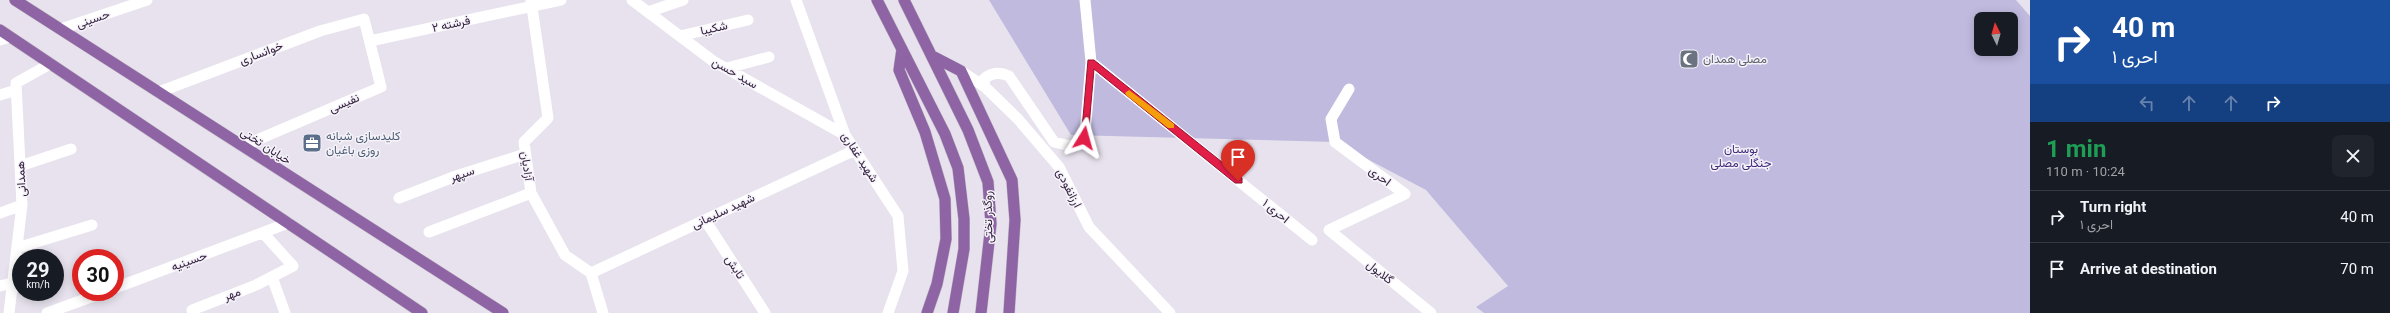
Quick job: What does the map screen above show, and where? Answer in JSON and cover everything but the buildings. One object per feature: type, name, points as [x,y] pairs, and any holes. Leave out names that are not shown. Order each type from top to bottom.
[{"type":"main road","name":"خیابان تختی","points":[[15,0],[503,313]]},
{"type":"main road","name":"روگذر تختی","points":[[877,0],[952,150],[962,191],[964,250],[953,313]]},
{"type":"main road","name":"روگذر تختی","points":[[904,0],[934,57],[968,130],[988,182],[991,224],[981,313]]},
{"type":"main road","points":[[0,30],[5,38],[50,64],[422,313]]},
{"type":"main road","points":[[902,49],[899,70],[925,132],[945,199],[946,239],[937,284],[927,313]]},
{"type":"main road","points":[[934,57],[961,71],[1012,180],[1015,220],[1010,312]]},
{"type":"street","name":"حسینی","points":[[61,29],[147,0]]},
{"type":"street","points":[[532,3],[561,0]]},
{"type":"street","name":"سید حسن","points":[[632,0],[726,68],[844,135]]},
{"type":"street","points":[[648,12],[682,0]]},
{"type":"street","name":"شهید غفاری","points":[[796,0],[844,135],[898,216],[903,271],[888,313]]},
{"type":"street","points":[[985,87],[984,79],[992,74],[1004,74],[1009,76],[1054,142],[1064,145],[1075,145],[1080,142],[1085,134],[1091,62],[1085,0]]},
{"type":"street","name":"فرشته ۲","points":[[370,41],[532,3]]},
{"type":"street","name":"آزادیان","points":[[532,3],[548,118],[524,142],[531,193],[565,255],[591,273]]},
{"type":"street","name":"نفیسی","points":[[243,146],[382,87],[364,19]]},
{"type":"street","name":"خوانساری","points":[[159,92],[320,31],[364,19]]},
{"type":"street","name":"شکیبا","points":[[680,36],[748,20]]},
{"type":"street","points":[[726,68],[769,57]]},
{"type":"street","name":"احری ۱","points":[[1091,62],[1312,240]]},
{"type":"street","points":[[0,95],[16,90],[16,83],[50,64]]},
{"type":"street","name":"ارزانفودی","points":[[961,71],[985,87],[1018,119],[1059,167],[1089,227],[1170,313]]},
{"type":"street","name":"احری","points":[[1329,230],[1405,194],[1336,142],[1331,119],[1349,89]]},
{"type":"street","name":"همدانی","points":[[16,90],[22,205],[17,248]]},
{"type":"street","points":[[20,166],[71,149]]},
{"type":"street","name":"شهید سلیمانی","points":[[591,273],[855,150]]},
{"type":"street","name":"سپهر","points":[[399,198],[456,176],[525,154]]},
{"type":"street","points":[[429,232],[531,193]]},
{"type":"street","points":[[0,213],[22,205]]},
{"type":"street","name":"تابش","points":[[705,220],[765,313]]},
{"type":"street","name":"حسینیه","points":[[124,285],[264,234],[288,223]]},
{"type":"street","points":[[17,248],[92,225]]},
{"type":"street","name":"گلایول","points":[[1329,230],[1430,313]]},
{"type":"street","name":"مهر","points":[[192,310],[256,285],[293,266],[264,234]]},
{"type":"street","points":[[591,273],[603,313]]},
{"type":"street","points":[[272,277],[285,313]]},
{"type":"street","points":[[0,286],[12,283]]},
{"type":"street","name":"همدانی","points":[[9,313],[12,290]]},
{"type":"street","points":[[47,313],[80,301]]},
{"type":"green space","name":"بوستان جنگلی مصلی","points":[[989,0],[2016,0],[2030,16],[2030,313],[1484,313],[1476,307],[1508,286],[1426,190],[1335,142],[1071,135]]},
{"type":"slow traffic","points":[[1129,93],[1171,126]]},
{"type":"place","name":"مصلی همدان","points":[[1689,59]]},
{"type":"place","name":"کلیدسازی شبانه روزی باغیان","points":[[312,143]]},
{"type":"route","points":[[1084,138],[1091,62],[1238,181]]}]
